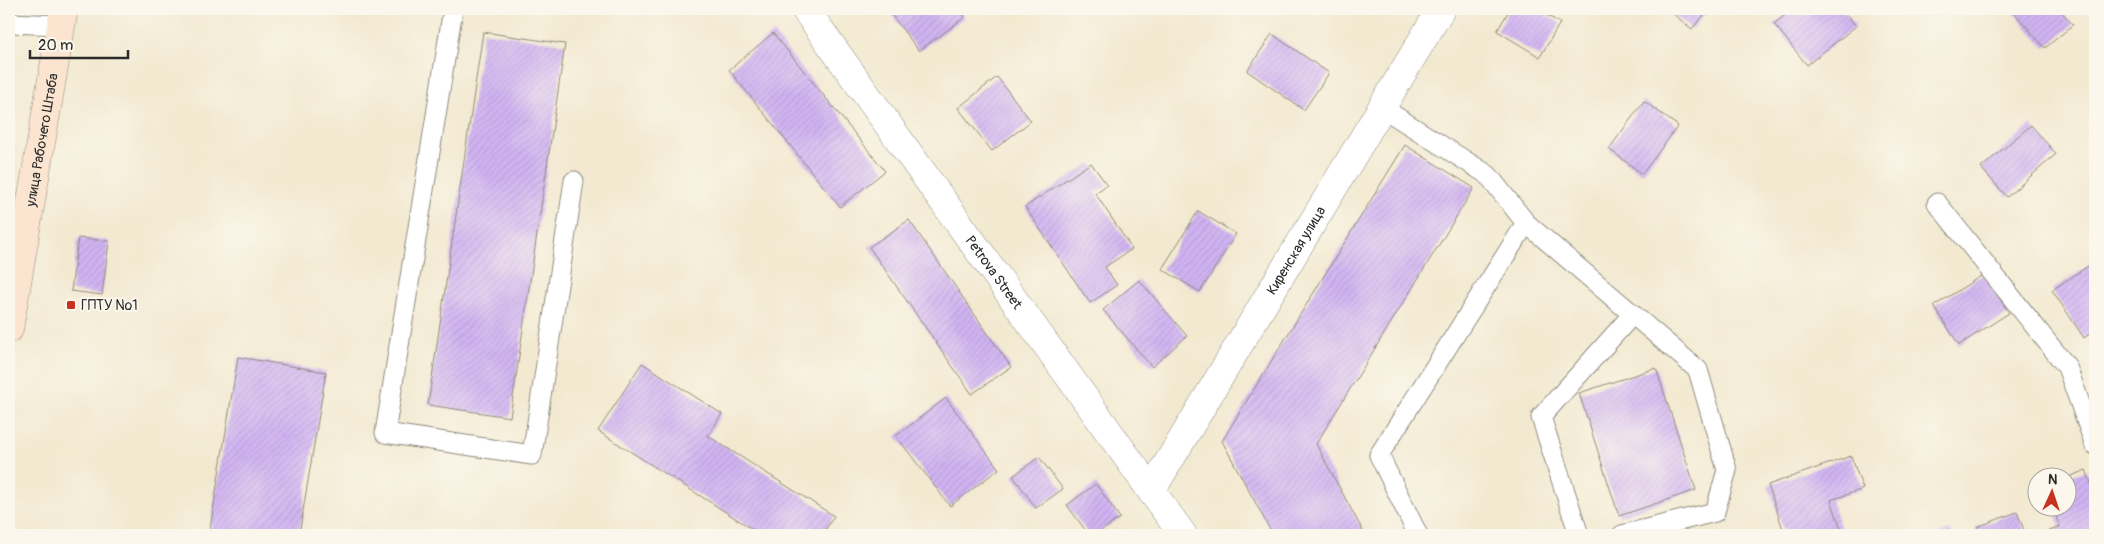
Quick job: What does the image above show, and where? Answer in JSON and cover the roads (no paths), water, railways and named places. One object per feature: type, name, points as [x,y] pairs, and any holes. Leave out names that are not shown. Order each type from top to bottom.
[{"type":"main road","name":"улица Рабочего Штаба","points":[[9,329],[63,17]]},
{"type":"street","name":"Petrova Street","points":[[805,9],[1183,535]]},
{"type":"street","name":"Киренская улица","points":[[1151,491],[1441,9]]},
{"type":"lane","points":[[453,9],[385,433],[532,455],[574,181]]},
{"type":"lane","points":[[9,23],[63,17]]},
{"type":"lane","points":[[1381,107],[1488,174],[1526,223],[1698,370],[1727,470],[1715,512],[1622,535]]},
{"type":"lane","points":[[1937,203],[2066,367],[2095,445]]},
{"type":"lane","points":[[1418,535],[1379,455],[1526,223]]},
{"type":"lane","points":[[1579,535],[1541,417],[1632,315]]},
{"type":"place","name":"ГПТУ №1","points":[[71,305]]}]
